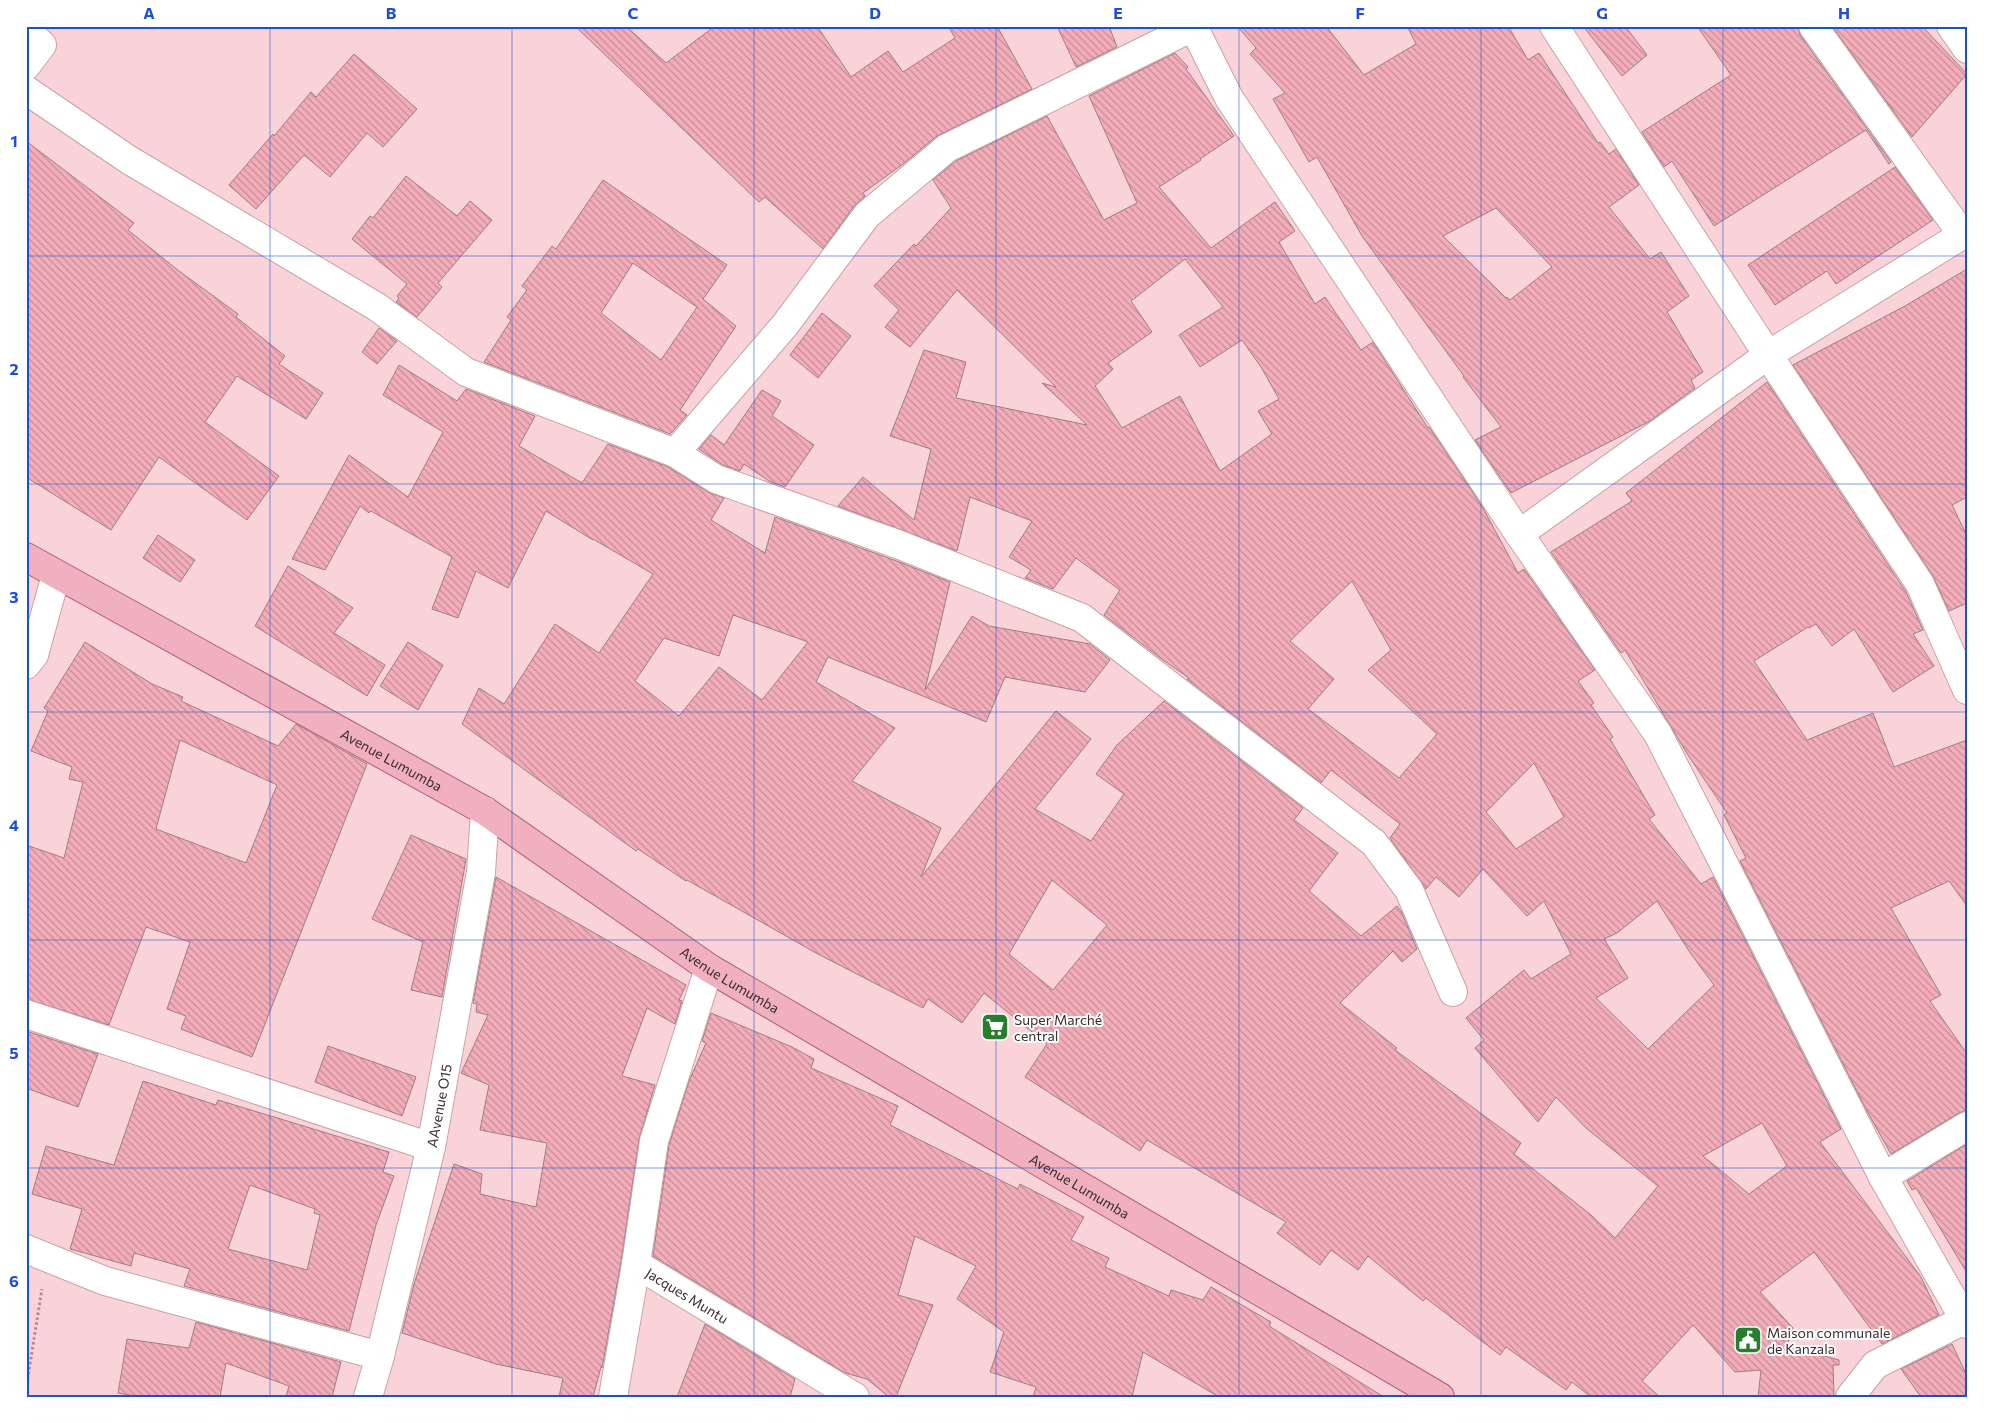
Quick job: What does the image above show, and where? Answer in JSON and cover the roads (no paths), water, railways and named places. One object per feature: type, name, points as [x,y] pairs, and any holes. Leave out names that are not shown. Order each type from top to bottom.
[{"type":"main road","name":"Avenue Lumumba","points":[[26,557],[485,810],[709,968],[1440,1397]]},
{"type":"street","points":[[1554,26],[1768,355],[1920,584],[1967,690]]},
{"type":"street","points":[[1519,534],[1768,355],[1965,233],[1813,26]]},
{"type":"street","points":[[1950,26],[1967,49]]},
{"type":"street","points":[[675,453],[785,326],[867,215],[946,148],[1194,27],[1229,98],[1519,534],[1658,734],[1883,1177],[1966,1322],[1875,1365],[1850,1397]]},
{"type":"street","points":[[26,30],[42,45],[26,66]]},
{"type":"street","points":[[26,90],[129,160],[377,307],[466,372],[675,453],[716,479],[900,545],[1082,618],[1374,843],[1409,890],[1453,992]]},
{"type":"street","points":[[26,664],[34,655],[56,575]]},
{"type":"street","name":"AAvenue O15","points":[[368,1397],[380,1356],[430,1147],[480,872],[485,810]]},
{"type":"street","points":[[636,1264],[654,1142],[709,968]]},
{"type":"street","points":[[26,1014],[430,1147]]},
{"type":"street","points":[[1883,1177],[1967,1126]]},
{"type":"street","points":[[37,1253],[105,1281],[380,1356]]},
{"type":"street","name":"Jacques Muntu","points":[[612,1397],[636,1264],[856,1397]]},
{"type":"place","name":"Super Marché central","points":[[995,1027]]},
{"type":"place","name":"Maison communale de Kanzala","points":[[1748,1340]]}]
